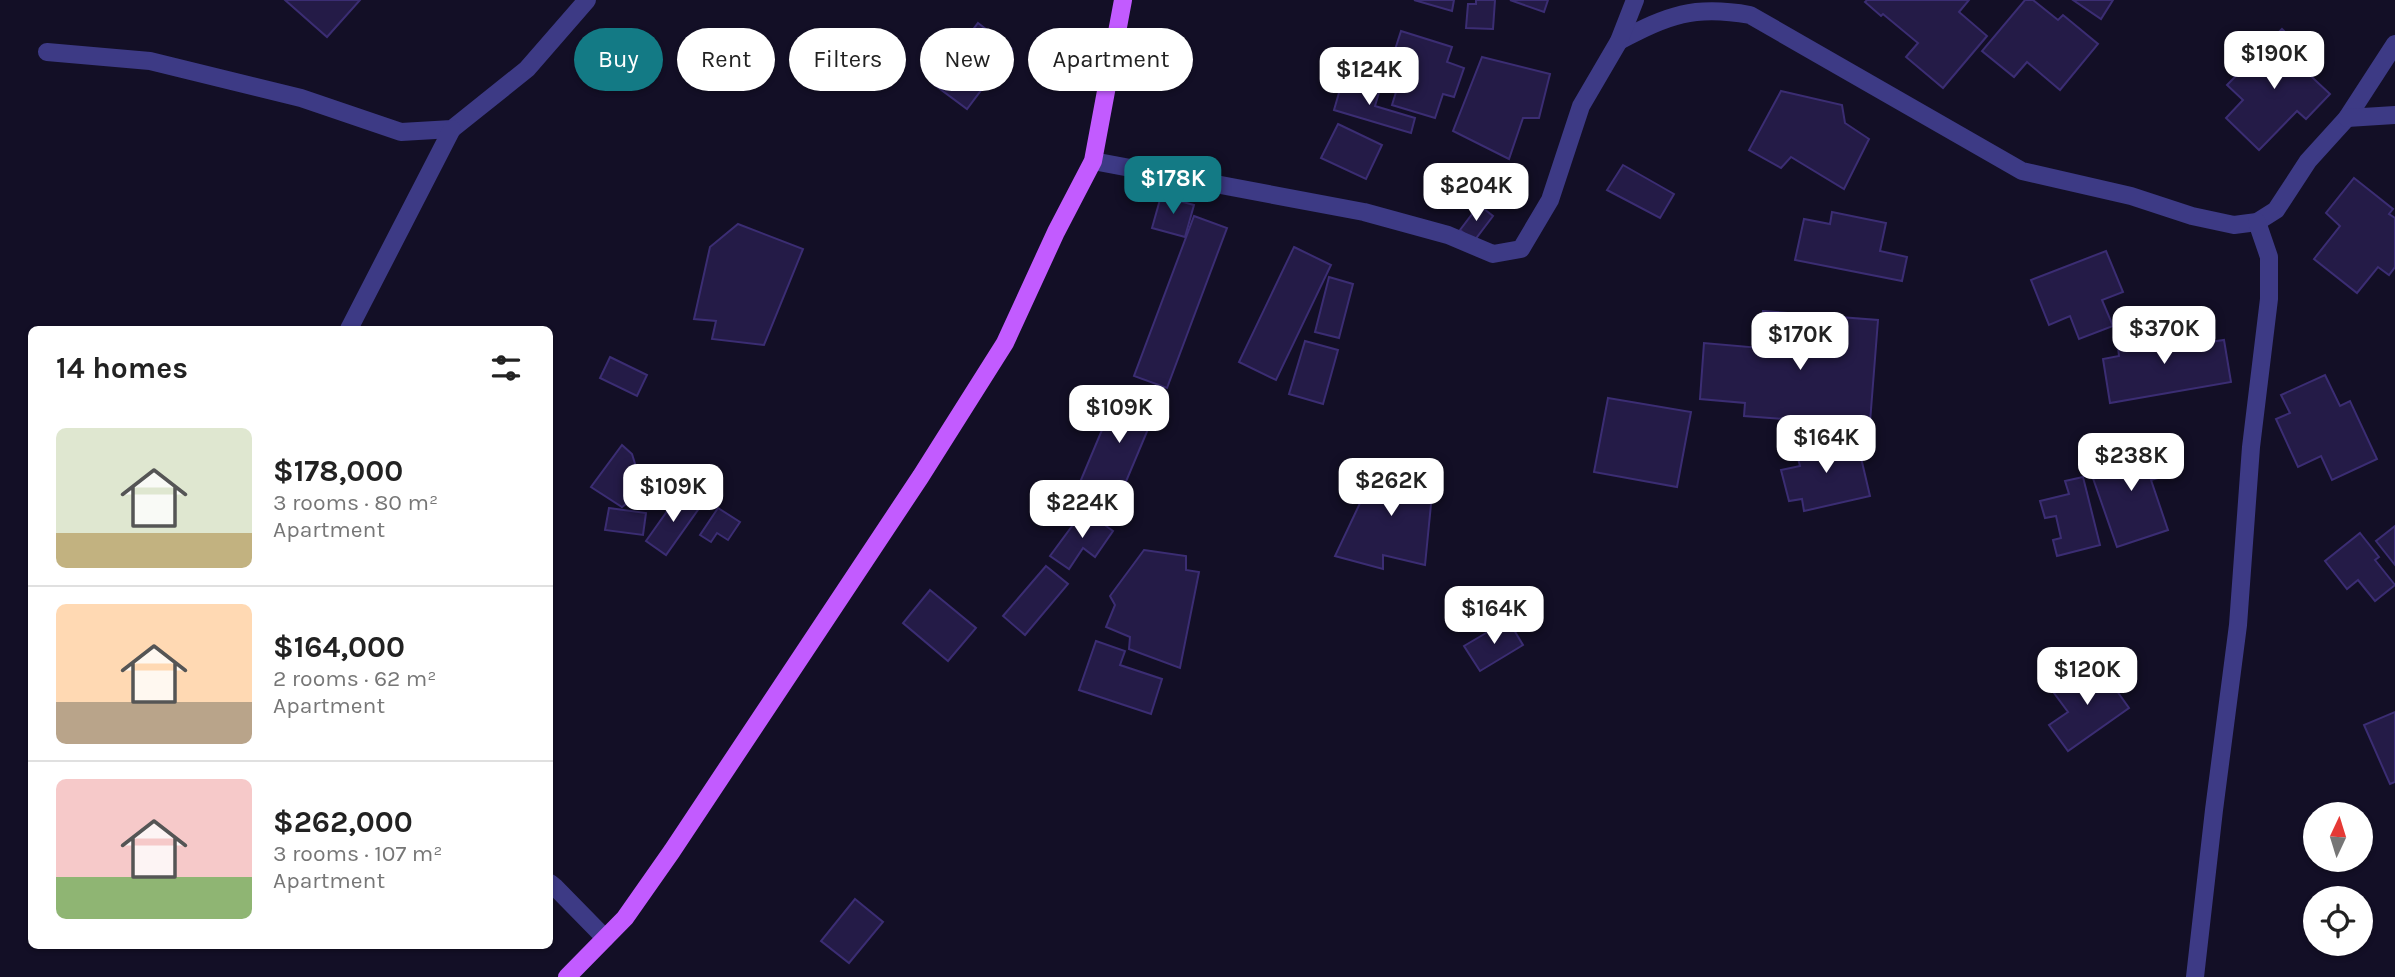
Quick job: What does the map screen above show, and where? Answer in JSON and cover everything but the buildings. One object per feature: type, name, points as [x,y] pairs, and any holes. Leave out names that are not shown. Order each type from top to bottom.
[{"type":"main road","points":[[567,977],[625,918],[672,851],[935,454],[1005,343],[1056,232],[1093,161],[1123,0]]},
{"type":"street","points":[[351,326],[452,129],[527,69],[587,0]]},
{"type":"street","points":[[1093,161],[1364,212],[1448,235],[1493,254],[1521,249],[1550,200],[1581,106],[1619,41],[1635,0]]},
{"type":"street","points":[[1619,41],[1657,22],[1683,13],[1721,10],[1750,15],[2022,171],[2131,196],[2192,216],[2234,225],[2257,222],[2276,210],[2308,161],[2347,118],[2395,44]]},
{"type":"street","points":[[47,52],[150,61],[213,75],[301,98],[401,132],[452,129]]},
{"type":"street","points":[[2347,118],[2395,115]]},
{"type":"street","points":[[2195,977],[2238,625],[2251,447],[2269,299],[2269,257],[2257,222]]},
{"type":"street","points":[[553,885],[605,938]]}]
